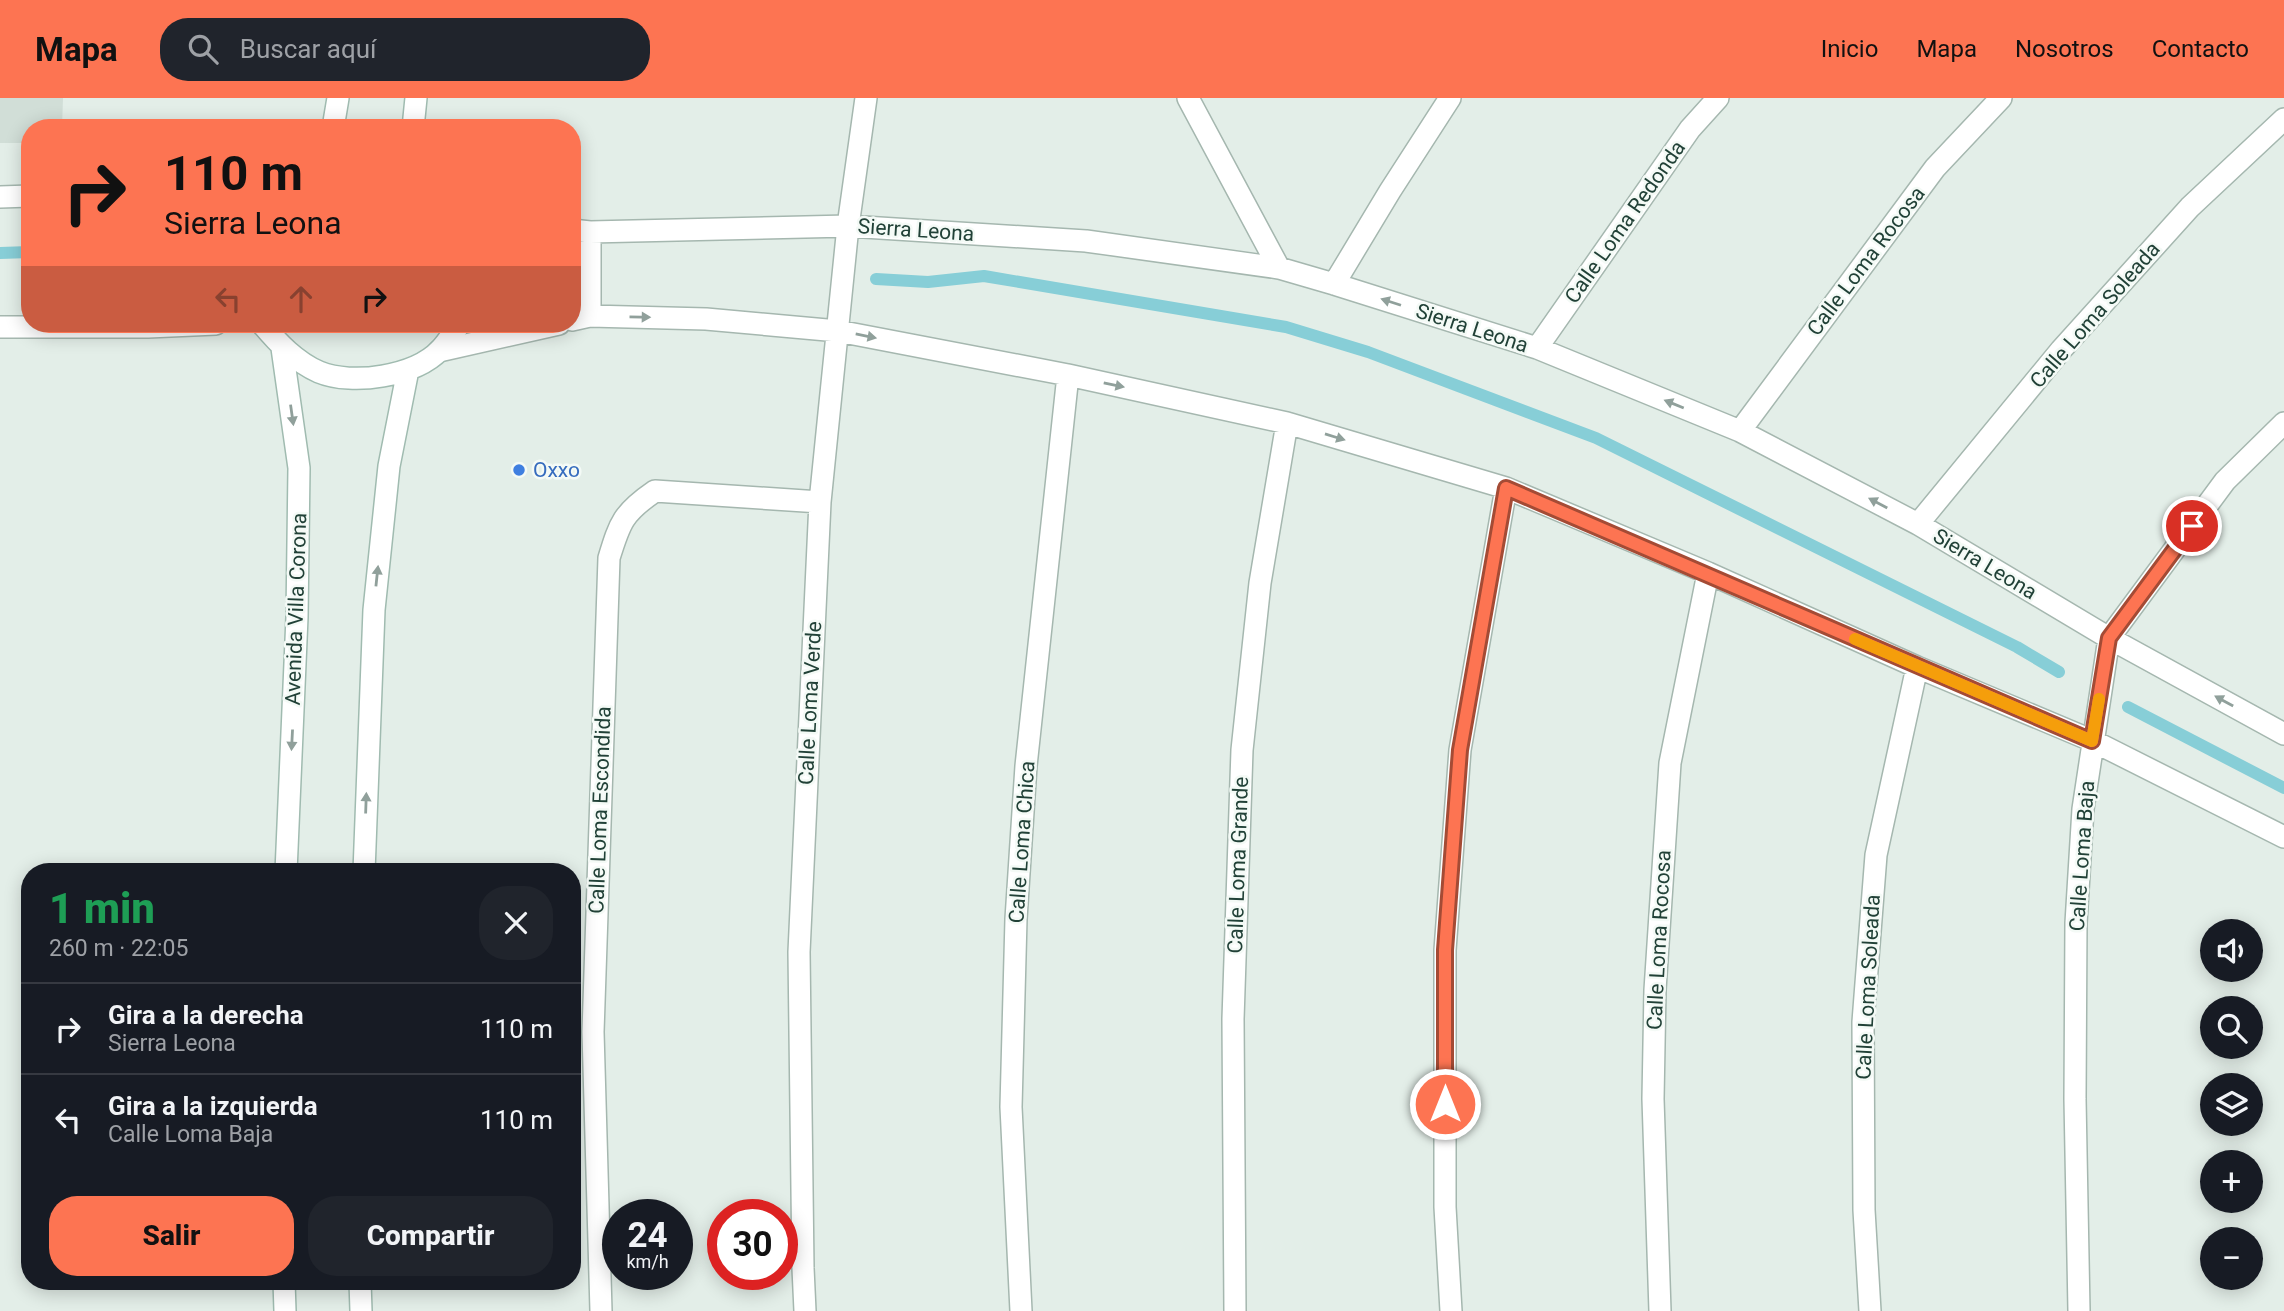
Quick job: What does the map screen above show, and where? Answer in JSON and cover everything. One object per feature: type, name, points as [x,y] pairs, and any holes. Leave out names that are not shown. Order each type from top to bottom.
[{"type":"street","points":[[334,119],[338,98]]},
{"type":"street","points":[[414,119],[416,98]]},
{"type":"street","name":"Calle Loma Verde","points":[[805,1311],[799,952],[820,502],[848,226],[866,98]]},
{"type":"street","points":[[1188,98],[1279,268]]},
{"type":"street","name":"Calle Loma Redonda","points":[[1537,348],[1682,140],[1718,98]]},
{"type":"street","name":"Calle Loma Rocosa","points":[[1740,431],[1935,168],[2001,98]]},
{"type":"street","points":[[1334,284],[1445,100]]},
{"type":"street","name":"Calle Loma Soleada","points":[[1918,524],[2062,350],[2181,218],[2284,119]]},
{"type":"street","points":[[0,197],[21,196]]},
{"type":"street","name":"Sierra Leona","points":[[581,231],[848,226],[1086,241],[1279,268],[1334,284],[1537,348],[1740,431],[1918,524],[2109,638],[2284,734]]},
{"type":"street","points":[[581,231],[581,318],[706,319],[838,331],[1068,375],[1287,423],[1506,488],[2092,741],[2284,837]]},
{"type":"street","points":[[0,327],[21,327]]},
{"type":"street","points":[[270,333],[282,348],[320,372],[364,380],[408,370],[439,351],[519,333]]},
{"type":"street","points":[[439,351],[453,333]]},
{"type":"street","name":"Avenida Villa Corona","points":[[282,348],[299,467],[297,617],[286,863]]},
{"type":"street","points":[[364,863],[374,610],[389,466],[408,370]]},
{"type":"street","name":"Calle Loma Chica","points":[[1021,1311],[1011,1107],[1016,919],[1026,765],[1068,375]]},
{"type":"street","name":"Calle Loma Grande","points":[[1235,1311],[1233,1019],[1242,750],[1260,583],[1287,423]]},
{"type":"street","name":"Calle Loma Baja","points":[[2080,1311],[2075,1099],[2076,923],[2083,809],[2109,638],[2225,481],[2284,423]]},
{"type":"street","points":[[1451,1311],[1446,1207],[1445,950],[1460,750],[1506,488]]},
{"type":"street","name":"Calle Loma Escondida","points":[[601,1311],[593,1032],[608,558],[618,528],[633,506],[655,491],[820,502]]},
{"type":"street","name":"Calle Loma Rocosa","points":[[1660,1311],[1653,1086],[1655,990],[1670,763],[1708,573]]},
{"type":"street","name":"Calle Loma Soleada","points":[[1870,1311],[1864,1210],[1863,1022],[1876,855],[1917,667]]},
{"type":"street","points":[[284,1290],[285,1311]]},
{"type":"street","points":[[360,1290],[361,1311]]},
{"type":"shaded area","points":[[0,98],[63,98],[62,119],[21,119],[21,143],[0,143]]},
{"type":"waterway","points":[[0,253],[21,252]]},
{"type":"waterway","points":[[876,279],[928,282],[984,276],[1286,327],[1368,352],[1596,438],[2017,647],[2059,672]]},
{"type":"waterway","points":[[2128,707],[2284,788]]},
{"type":"slow traffic","points":[[1855,639],[2092,741],[2099,699]]},
{"type":"place","name":"Oxxo","points":[[519,470]]},
{"type":"route","points":[[1445,1104],[1445,950],[1460,750],[1506,488],[2092,741],[2109,638],[2192,526]]}]
